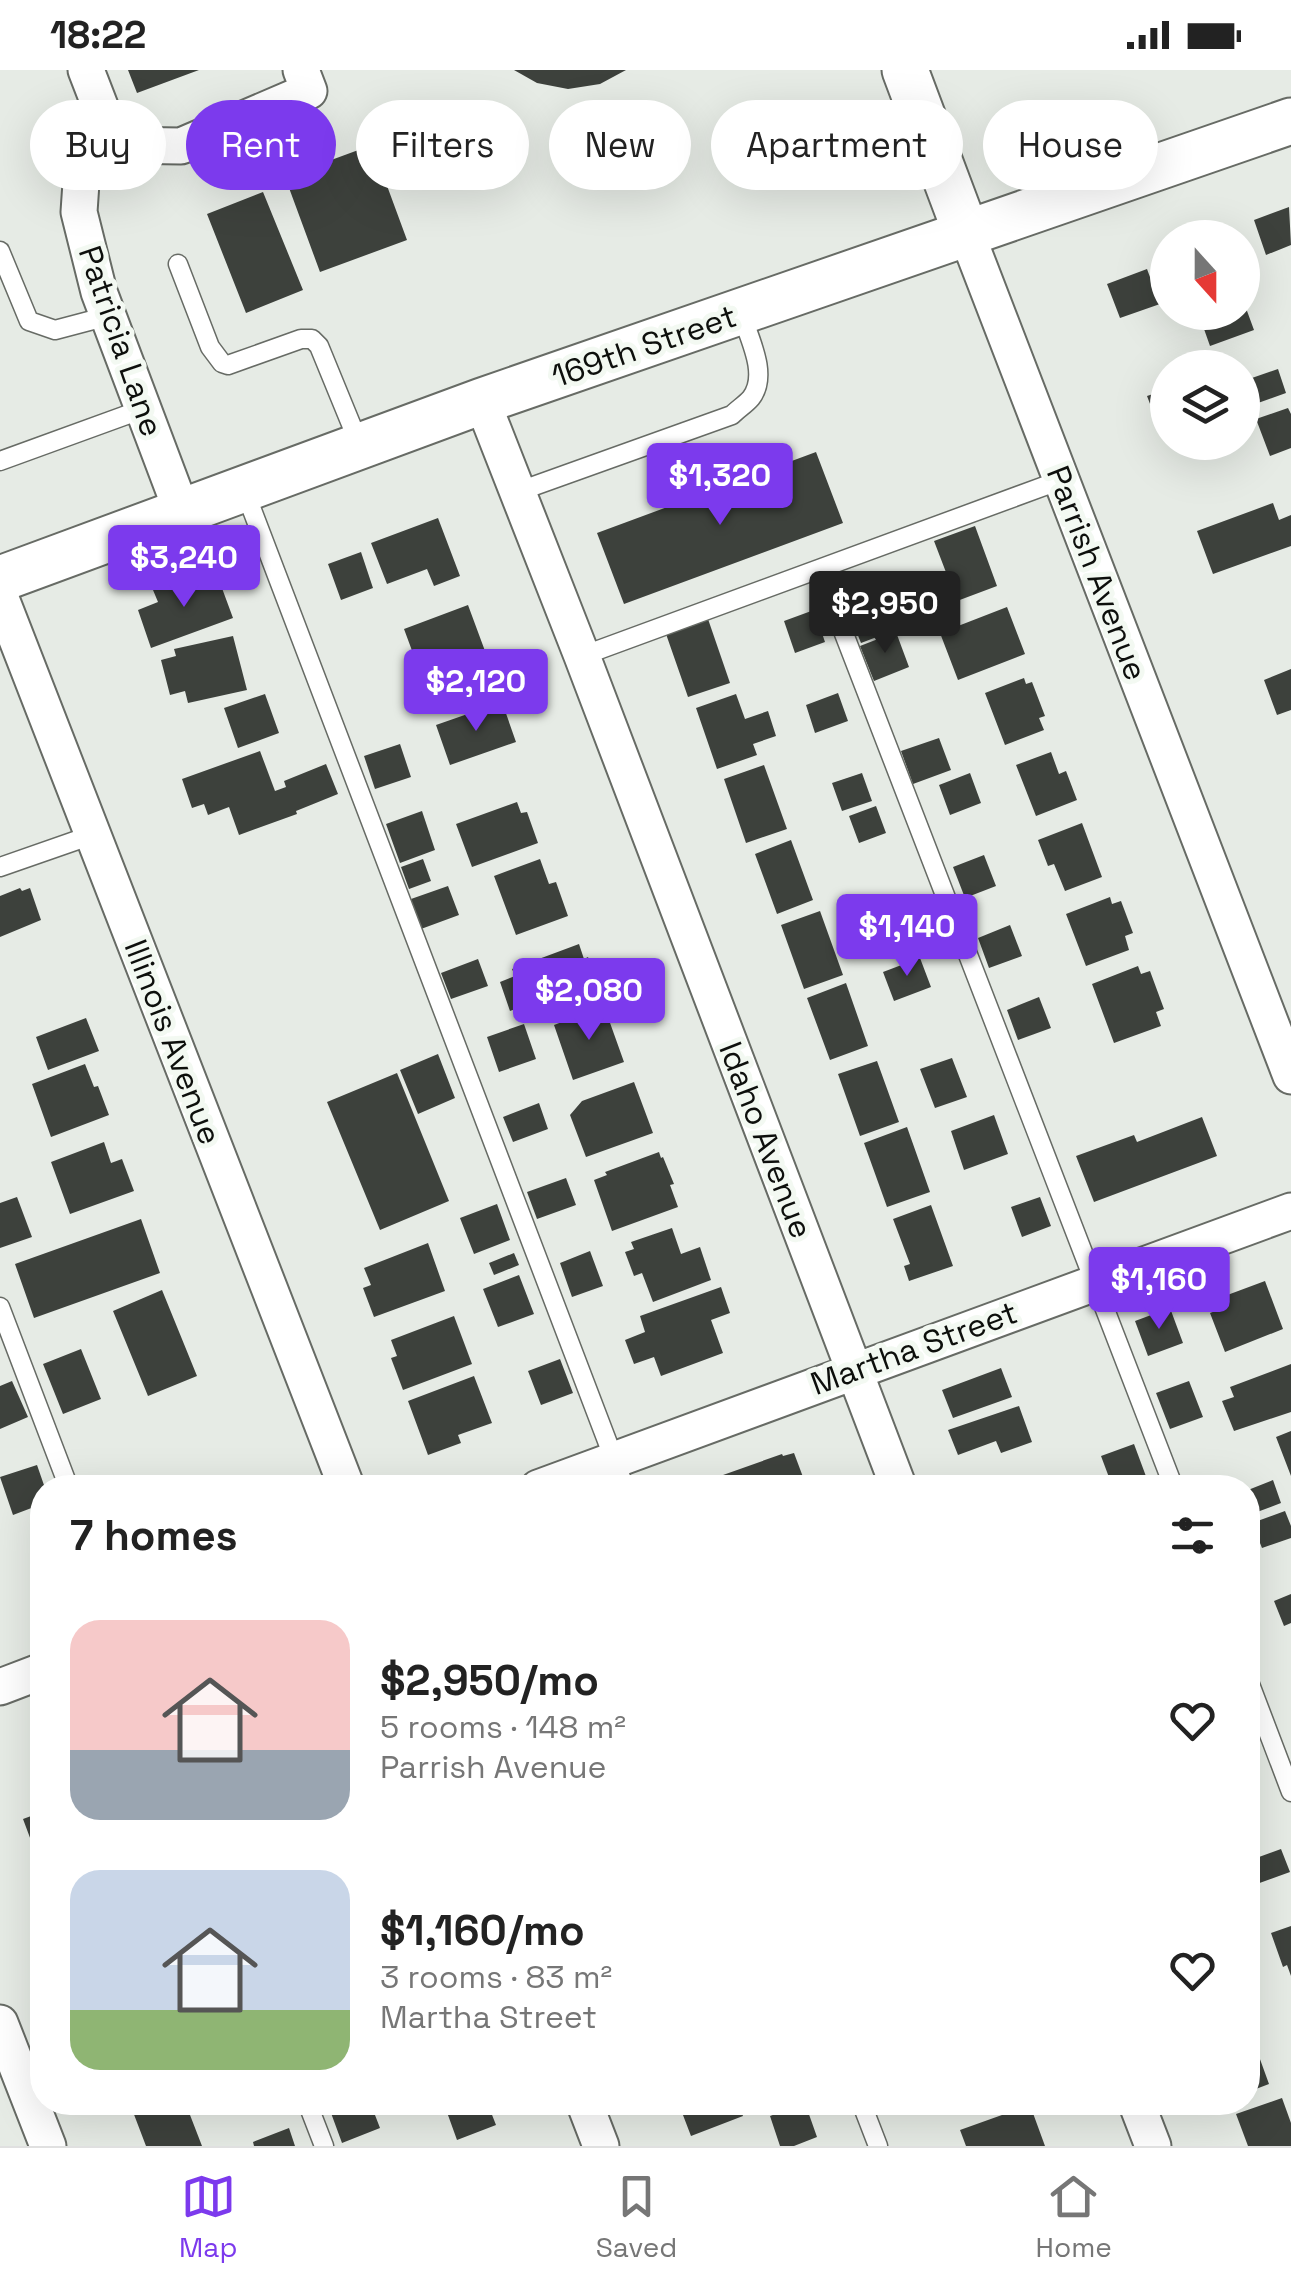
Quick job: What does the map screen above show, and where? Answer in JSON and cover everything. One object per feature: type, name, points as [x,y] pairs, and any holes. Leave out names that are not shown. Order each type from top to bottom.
[{"type":"street","points":[[86,70],[97,100]]},
{"type":"street","points":[[166,146],[180,146],[309,91],[301,70]]},
{"type":"street","name":"Parrish Avenue","points":[[905,70],[1291,1076]]},
{"type":"street","name":"169th Street","points":[[0,579],[482,402],[1291,121]]},
{"type":"street","name":"Patricia Lane","points":[[80,190],[79,212],[99,292],[182,512]]},
{"type":"street","name":"Idaho Avenue","points":[[482,402],[894,1475]]},
{"type":"street","name":"Illinois Avenue","points":[[0,596],[342,1475]]},
{"type":"street","name":"Martha Street","points":[[620,1473],[854,1371],[1291,1210]]},
{"type":"street","points":[[0,1686],[30,1676]]},
{"type":"street","points":[[0,2023],[30,2100]]},
{"type":"street","points":[[36,2115],[48,2146]]},
{"type":"street","points":[[589,2115],[601,2146]]},
{"type":"street","points":[[1141,2115],[1153,2146]]},
{"type":"lane","points":[[0,251],[30,321],[55,330],[108,316]]},
{"type":"lane","points":[[178,264],[210,347],[222,363],[228,365],[302,340],[312,340],[319,346],[360,446]]},
{"type":"lane","points":[[517,492],[732,414],[752,396],[758,376],[740,313]]},
{"type":"lane","points":[[0,461],[143,409]]},
{"type":"lane","points":[[582,656],[1061,480]]},
{"type":"lane","points":[[244,489],[620,1473]]},
{"type":"lane","points":[[819,569],[1169,1475]]},
{"type":"lane","points":[[0,867],[92,834]]},
{"type":"lane","points":[[0,1307],[64,1475]]},
{"type":"lane","points":[[1260,1711],[1291,1792]]},
{"type":"lane","points":[[312,2115],[324,2146]]},
{"type":"lane","points":[[866,2115],[878,2146]]},
{"type":"building","points":[[128,70],[199,70],[137,93]]},
{"type":"building","points":[[514,70],[626,70],[600,84],[568,89],[537,83]]},
{"type":"building","points":[[356,151],[356,190],[389,190],[407,240],[320,272],[290,190],[336,190],[336,158]]},
{"type":"building","points":[[263,192],[303,290],[246,313],[207,214]]},
{"type":"building","points":[[1289,207],[1291,245],[1266,255],[1260,220],[1254,220]]},
{"type":"building","points":[[1147,269],[1150,308],[1120,318],[1107,284]]},
{"type":"building","points":[[1204,330],[1254,330],[1210,346]]},
{"type":"building","points":[[1278,369],[1286,393],[1260,402],[1260,375]]},
{"type":"building","points":[[1288,408],[1291,448],[1270,456],[1260,430],[1260,418]]},
{"type":"building","points":[[816,452],[843,523],[624,604],[597,533]]},
{"type":"building","points":[[1273,503],[1279,520],[1291,515],[1291,546],[1213,574],[1197,531]]},
{"type":"building","points":[[438,518],[460,576],[434,586],[427,569],[387,584],[371,543]]},
{"type":"building","points":[[975,526],[997,586],[957,601],[934,541]]},
{"type":"building","points":[[361,552],[373,588],[341,600],[328,564]]},
{"type":"building","points":[[195,575],[200,587],[219,580],[233,618],[151,648],[138,610],[158,602],[153,590]]},
{"type":"building","points":[[881,595],[895,630],[861,643],[847,608]]},
{"type":"building","points":[[468,605],[485,651],[421,675],[404,629]]},
{"type":"building","points":[[1007,607],[1025,654],[958,680],[940,633]]},
{"type":"building","points":[[814,610],[825,642],[795,653],[784,621]]},
{"type":"building","points":[[708,619],[730,683],[688,697],[666,634]]},
{"type":"building","points":[[896,632],[909,667],[874,681],[860,646]]},
{"type":"building","points":[[233,636],[247,690],[188,703],[185,691],[170,695],[161,660],[176,656],[174,649]]},
{"type":"building","points":[[1291,669],[1291,710],[1277,715],[1264,680]]},
{"type":"building","points":[[1024,678],[1026,684],[1032,682],[1045,716],[1039,718],[1044,730],[1005,745],[985,693]]},
{"type":"building","points":[[838,693],[848,721],[815,733],[806,705]]},
{"type":"building","points":[[265,694],[279,733],[238,748],[224,708]]},
{"type":"building","points":[[736,694],[745,719],[768,711],[776,736],[753,744],[757,755],[717,769],[696,708]]},
{"type":"building","points":[[502,702],[516,742],[450,765],[436,725]]},
{"type":"building","points":[[939,738],[951,770],[913,784],[901,751]]},
{"type":"building","points":[[400,744],[411,777],[375,789],[364,756]]},
{"type":"building","points":[[260,751],[275,791],[286,787],[284,781],[326,764],[338,794],[239,835],[229,807],[208,815],[204,804],[192,808],[182,779]]},
{"type":"building","points":[[1051,752],[1059,774],[1066,771],[1077,800],[1036,816],[1016,765]]},
{"type":"building","points":[[764,765],[787,829],[746,843],[724,779]]},
{"type":"building","points":[[862,773],[872,801],[842,811],[832,783]]},
{"type":"building","points":[[970,773],[981,803],[950,815],[939,785]]},
{"type":"building","points":[[517,802],[521,813],[527,812],[538,843],[472,867],[456,824]]},
{"type":"building","points":[[876,806],[886,833],[859,843],[849,816]]},
{"type":"building","points":[[422,811],[435,850],[400,863],[386,824]]},
{"type":"building","points":[[1082,823],[1102,877],[1065,891],[1054,864],[1048,866],[1038,840]]},
{"type":"building","points":[[791,840],[813,900],[777,914],[755,854]]},
{"type":"building","points":[[984,855],[996,886],[965,898],[953,867]]},
{"type":"building","points":[[423,859],[431,881],[409,889],[401,867]]},
{"type":"building","points":[[540,859],[549,884],[556,882],[568,916],[516,935],[494,876]]},
{"type":"building","points":[[448,886],[459,915],[421,929],[411,899]]},
{"type":"building","points":[[30,888],[41,920],[0,937],[0,896]]},
{"type":"building","points":[[1110,897],[1112,904],[1121,901],[1133,933],[1125,936],[1129,950],[1086,966],[1066,914]]},
{"type":"building","points":[[820,911],[843,975],[804,989],[781,925]]},
{"type":"building","points":[[926,914],[936,942],[892,957],[882,930]]},
{"type":"building","points":[[1010,925],[1022,956],[989,968],[978,938]]},
{"type":"building","points":[[579,944],[584,959],[588,957],[595,988],[528,1012],[526,1005],[510,1011],[500,982],[515,976],[512,969]]},
{"type":"building","points":[[920,958],[931,987],[894,1001],[883,972]]},
{"type":"building","points":[[478,959],[488,986],[451,999],[441,973]]},
{"type":"building","points":[[1138,966],[1141,974],[1150,971],[1164,1009],[1156,1012],[1161,1026],[1114,1043],[1092,984]]},
{"type":"building","points":[[846,983],[868,1046],[830,1060],[807,998]]},
{"type":"building","points":[[1039,997],[1051,1028],[1018,1040],[1007,1010]]},
{"type":"building","points":[[604,1006],[624,1062],[573,1080],[554,1025]]},
{"type":"building","points":[[86,1018],[99,1051],[48,1070],[36,1037]]},
{"type":"building","points":[[524,1024],[536,1059],[499,1072],[487,1037]]},
{"type":"building","points":[[438,1054],[455,1098],[418,1114],[400,1070]]},
{"type":"building","points":[[952,1058],[967,1097],[935,1108],[920,1069]]},
{"type":"building","points":[[877,1061],[899,1122],[860,1136],[838,1074]]},
{"type":"building","points":[[85,1064],[109,1115],[51,1137],[32,1084]]},
{"type":"building","points":[[397,1073],[449,1201],[380,1230],[327,1102]]},
{"type":"building","points":[[634,1082],[653,1133],[586,1157],[570,1115],[582,1101]]},
{"type":"building","points":[[539,1103],[548,1129],[513,1142],[503,1117]]},
{"type":"building","points":[[994,1115],[1008,1154],[964,1170],[951,1131]]},
{"type":"building","points":[[1202,1117],[1217,1156],[1094,1202],[1076,1156],[1134,1135],[1137,1142]]},
{"type":"building","points":[[907,1127],[930,1192],[887,1207],[864,1143]]},
{"type":"building","points":[[104,1142],[111,1163],[122,1159],[134,1191],[70,1214],[51,1162]]},
{"type":"building","points":[[659,1152],[674,1184],[670,1185],[678,1207],[612,1231],[594,1180]]},
{"type":"building","points":[[566,1178],[576,1205],[537,1219],[527,1192]]},
{"type":"building","points":[[17,1197],[32,1237],[0,1248],[0,1203]]},
{"type":"building","points":[[1040,1197],[1051,1226],[1022,1237],[1011,1207]]},
{"type":"building","points":[[497,1204],[510,1240],[474,1254],[460,1218]]},
{"type":"building","points":[[931,1205],[953,1266],[909,1281],[904,1266],[910,1264],[893,1219]]},
{"type":"building","points":[[141,1219],[160,1273],[34,1318],[15,1264]]},
{"type":"building","points":[[672,1228],[681,1254],[700,1247],[711,1280],[653,1302],[642,1273],[634,1276],[625,1252],[634,1249],[631,1242]]},
{"type":"building","points":[[428,1243],[445,1291],[374,1317],[363,1288],[371,1285],[364,1268]]},
{"type":"building","points":[[590,1251],[603,1286],[572,1297],[560,1263]]},
{"type":"building","points":[[514,1253],[519,1265],[494,1275],[489,1263]]},
{"type":"building","points":[[519,1275],[534,1314],[498,1327],[483,1289]]},
{"type":"building","points":[[1265,1281],[1283,1329],[1225,1352],[1210,1313],[1226,1307],[1222,1297]]},
{"type":"building","points":[[721,1287],[730,1313],[711,1320],[723,1353],[661,1376],[654,1357],[634,1364],[625,1340],[645,1332],[640,1316]]},
{"type":"building","points":[[162,1290],[197,1376],[148,1396],[113,1311]]},
{"type":"building","points":[[1170,1308],[1183,1343],[1148,1356],[1135,1321]]},
{"type":"building","points":[[454,1316],[472,1364],[403,1390],[391,1358],[397,1356],[391,1340]]},
{"type":"building","points":[[81,1349],[101,1399],[63,1414],[43,1364]]},
{"type":"building","points":[[560,1359],[573,1393],[541,1405],[528,1371]]},
{"type":"building","points":[[1291,1364],[1291,1412],[1234,1431],[1222,1401],[1234,1397],[1230,1387]]},
{"type":"building","points":[[1001,1368],[1012,1397],[953,1418],[942,1390]]},
{"type":"building","points":[[474,1376],[492,1423],[458,1435],[461,1443],[428,1455],[408,1401]]},
{"type":"building","points":[[12,1381],[28,1417],[0,1429],[0,1386]]},
{"type":"building","points":[[1189,1381],[1203,1417],[1170,1429],[1156,1393]]},
{"type":"building","points":[[1019,1406],[1032,1442],[1001,1453],[996,1441],[958,1455],[948,1430]]},
{"type":"building","points":[[1291,1431],[1291,1476],[1276,1437]]},
{"type":"building","points":[[1134,1444],[1146,1475],[1108,1475],[1101,1456]]},
{"type":"building","points":[[794,1453],[802,1475],[723,1475],[782,1454]]},
{"type":"building","points":[[37,1465],[40,1475],[30,1475],[30,1509],[13,1515],[0,1477]]},
{"type":"building","points":[[1273,1480],[1281,1503],[1260,1511],[1260,1485]]},
{"type":"building","points":[[1285,1511],[1291,1538],[1262,1548],[1260,1520]]},
{"type":"building","points":[[1291,1594],[1291,1623],[1284,1626],[1274,1601]]},
{"type":"building","points":[[30,1816],[30,1838],[23,1819]]},
{"type":"building","points":[[1281,1849],[1290,1872],[1260,1883],[1260,1857]]},
{"type":"building","points":[[1291,1926],[1291,1976],[1287,1965],[1283,1967],[1271,1933]]},
{"type":"building","points":[[1260,2059],[1269,2084],[1260,2087]]},
{"type":"building","points":[[1282,2098],[1291,2123],[1291,2146],[1248,2146],[1236,2115],[1260,2115],[1260,2106]]},
{"type":"building","points":[[134,2115],[190,2115],[202,2146],[146,2146]]},
{"type":"building","points":[[332,2115],[375,2115],[380,2128],[342,2143]]},
{"type":"building","points":[[448,2115],[492,2115],[496,2125],[457,2140]]},
{"type":"building","points":[[683,2115],[743,2115],[743,2116],[691,2136]]},
{"type":"building","points":[[809,2115],[817,2137],[794,2146],[780,2146],[770,2116]]},
{"type":"building","points":[[1002,2115],[1034,2115],[1045,2146],[966,2146],[960,2130]]},
{"type":"building","points":[[289,2128],[295,2146],[254,2146],[253,2142]]}]
